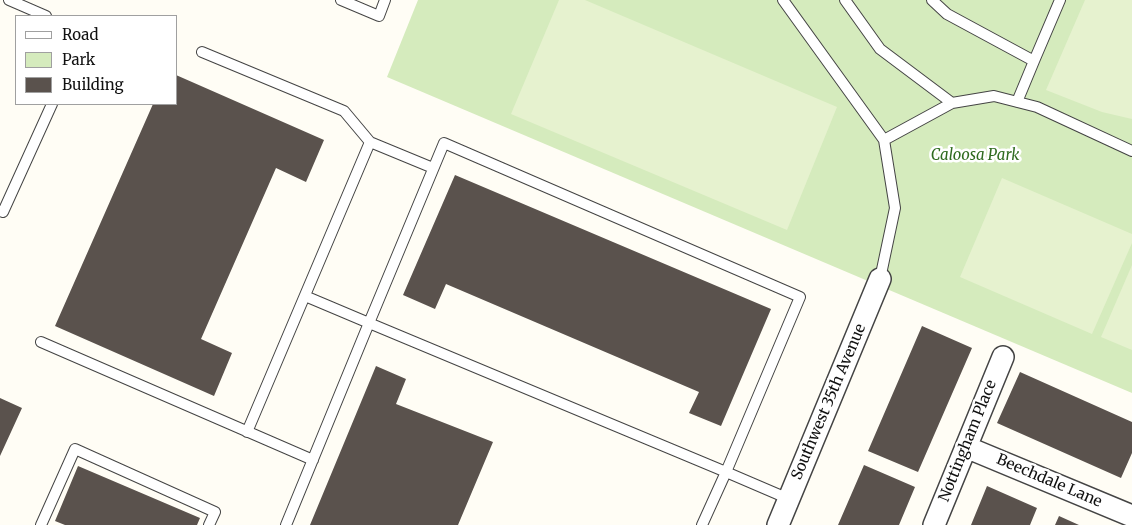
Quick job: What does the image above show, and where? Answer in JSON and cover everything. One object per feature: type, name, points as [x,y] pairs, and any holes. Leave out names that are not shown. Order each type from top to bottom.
[{"type":"street","name":"Southwest 35th Avenue","points":[[778,525],[880,279]]},
{"type":"street","name":"Nottingham Place","points":[[934,525],[1003,357]]},
{"type":"street","name":"Beechdale Lane","points":[[966,446],[1132,516]]},
{"type":"lane","points":[[9,0],[44,15]]},
{"type":"lane","points":[[342,0],[379,16],[385,0]]},
{"type":"lane","points":[[783,0],[884,140],[895,208],[880,279]]},
{"type":"lane","points":[[845,0],[880,49],[952,102]]},
{"type":"lane","points":[[932,0],[946,14],[1034,61]]},
{"type":"lane","points":[[1018,102],[1060,0]]},
{"type":"lane","points":[[202,52],[344,111],[370,142],[433,168]]},
{"type":"lane","points":[[884,140],[952,102],[994,96],[1037,107],[1132,151]]},
{"type":"lane","points":[[0,211],[3,212],[52,105]]},
{"type":"lane","points":[[247,432],[370,142]]},
{"type":"lane","points":[[286,525],[444,143],[800,297],[702,525]]},
{"type":"lane","points":[[305,296],[789,499]]},
{"type":"lane","points":[[41,342],[313,460]]},
{"type":"lane","points":[[41,525],[75,449],[215,512],[209,525]]},
{"type":"green space","name":"Caloosa Park","points":[[418,0],[1132,0],[1132,393],[387,77]]},
{"type":"green space","points":[[559,0],[585,0],[837,107],[787,230],[511,114]]},
{"type":"green space","points":[[1085,0],[1132,0],[1132,119],[1102,112],[1046,90]]},
{"type":"green space","points":[[1002,178],[1132,234],[1132,243],[1092,334],[960,277]]},
{"type":"green space","points":[[1132,265],[1132,350],[1101,337]]},
{"type":"building","points":[[178,76],[324,140],[306,182],[276,168],[201,339],[232,353],[214,396],[55,326],[153,105],[178,105]]},
{"type":"building","points":[[455,175],[771,309],[721,426],[689,413],[699,392],[446,284],[435,309],[403,295]]},
{"type":"building","points":[[922,326],[972,348],[918,472],[868,451]]},
{"type":"building","points":[[376,366],[406,379],[396,404],[493,442],[458,525],[310,525]]},
{"type":"building","points":[[1020,372],[1132,422],[1132,453],[1121,478],[997,423]]},
{"type":"building","points":[[0,398],[22,408],[0,456]]},
{"type":"building","points":[[864,465],[915,487],[899,525],[838,525]]},
{"type":"building","points":[[78,466],[200,518],[197,525],[65,525],[55,521]]},
{"type":"building","points":[[987,486],[1037,508],[1030,525],[971,525]]},
{"type":"building","points":[[1059,516],[1079,525],[1055,525]]}]
